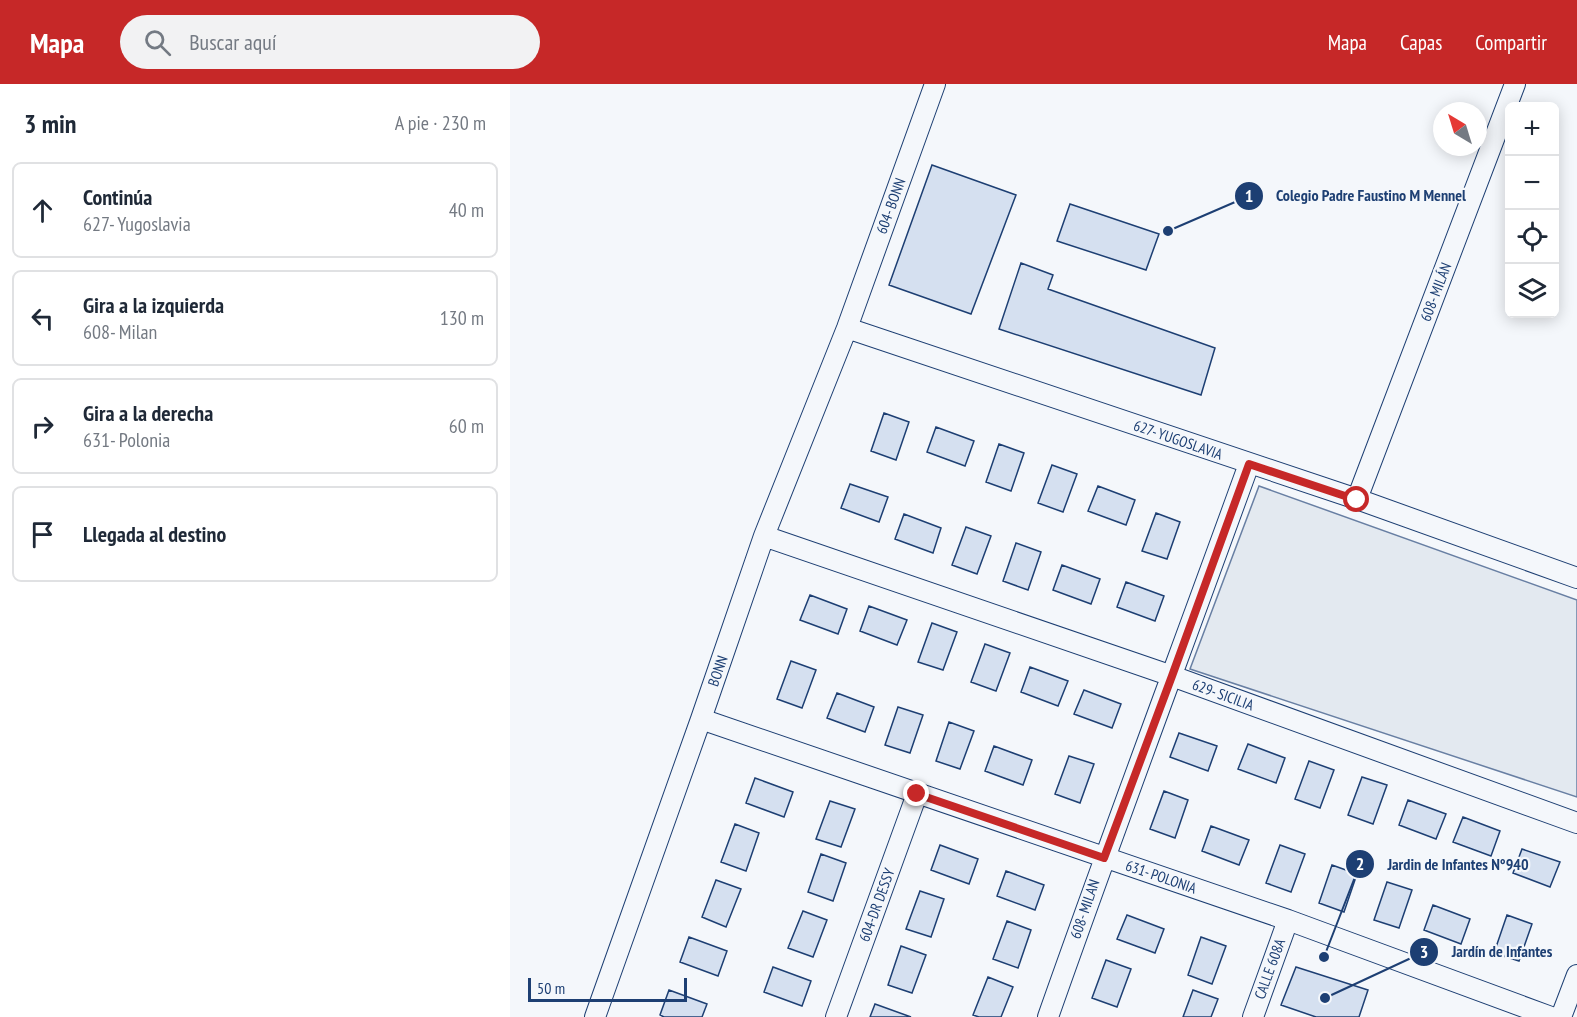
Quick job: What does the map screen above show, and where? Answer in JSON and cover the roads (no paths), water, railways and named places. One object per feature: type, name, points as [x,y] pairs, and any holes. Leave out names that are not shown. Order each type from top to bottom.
[{"type":"street","name":"604- BONN","points":[[847,328],[935,84]]},
{"type":"street","name":"608- MILÁN","points":[[1357,500],[1515,84]]},
{"type":"street","name":"627- YUGOSLAVIA","points":[[847,328],[1357,500],[1577,578]]},
{"type":"street","name":"BONN","points":[[595,1017],[764,537],[847,328]]},
{"type":"street","name":"608- MILAN","points":[[1047,1017],[1249,464]]},
{"type":"street","name":"629- SICILIA","points":[[764,537],[1172,676],[1577,823]]},
{"type":"street","name":"631- POLONIA","points":[[701,719],[1288,921],[1551,1017]]},
{"type":"street","name":"604-DR DESSY","points":[[836,1017],[917,794]]},
{"type":"street","name":"CALLE 608A","points":[[1252,1017],[1288,921]]},
{"type":"street","points":[[1561,1017],[1577,975]]},
{"type":"place","name":"Colegio Padre Faustino M Mennel","points":[[1168,231]]},
{"type":"place","name":"Jardin de Infantes N°940","points":[[1324,957]]},
{"type":"place","name":"Jardín de Infantes","points":[[1325,998]]}]
